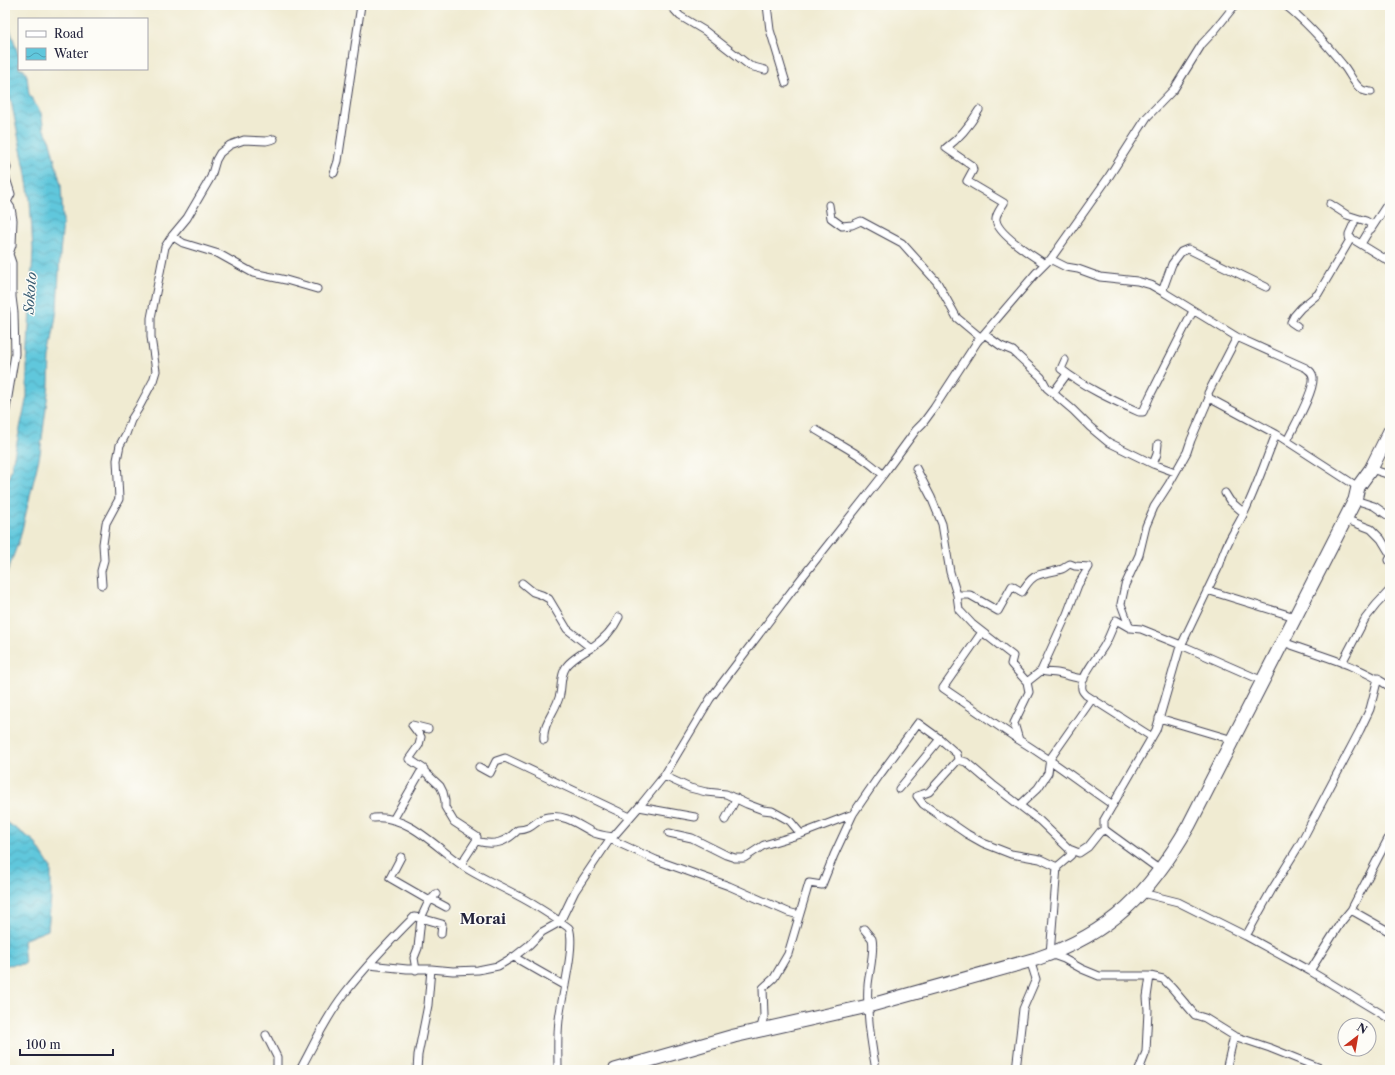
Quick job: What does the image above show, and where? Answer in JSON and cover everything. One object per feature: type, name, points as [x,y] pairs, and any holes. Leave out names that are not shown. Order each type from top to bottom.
[{"type":"highway","points":[[615,1070],[734,1036],[868,1006],[1050,954],[1104,926],[1122,912],[1142,893],[1160,870],[1190,825],[1355,500],[1358,487],[1371,469],[1390,431]]},
{"type":"street","points":[[334,173],[338,161],[361,5]]},
{"type":"street","points":[[670,5],[680,16],[705,31],[750,66],[765,70]]},
{"type":"street","points":[[767,5],[770,30],[786,83]]},
{"type":"street","points":[[369,964],[416,970],[430,969],[453,971],[478,970],[498,966],[514,957],[542,932],[560,922],[576,891],[611,838],[664,776],[710,699],[800,580],[934,408],[982,336],[1047,262],[1108,178],[1147,117],[1174,89],[1202,44],[1218,27],[1235,5]]},
{"type":"street","points":[[1285,5],[1300,17],[1323,42],[1344,66],[1355,84],[1363,91],[1371,92]]},
{"type":"street","points":[[979,110],[971,124],[958,140],[946,148],[972,166],[973,170],[967,181],[1004,203],[996,216],[996,221],[1001,231],[1015,243],[1047,262],[1078,269],[1100,277],[1137,281],[1151,285],[1236,337],[1306,368],[1311,372],[1313,378],[1312,383],[1307,400],[1287,441]]},
{"type":"street","points":[[102,585],[101,571],[104,560],[103,544],[106,523],[119,499],[116,460],[120,445],[131,420],[153,381],[156,372],[151,337],[151,318],[164,250],[172,236],[187,218],[211,177],[216,160],[220,153],[230,145],[244,140],[266,141],[274,139]]},
{"type":"street","points":[[5,160],[7,168],[5,174],[9,185],[8,188],[10,194],[7,202],[11,208],[14,220],[12,245],[9,254],[12,263],[15,354],[5,414]]},
{"type":"street","points":[[1361,244],[1388,203],[1390,203]]},
{"type":"street","points":[[1330,204],[1347,215],[1371,224],[1370,229]]},
{"type":"street","points":[[829,205],[832,218],[842,226],[852,225],[861,221],[902,243],[937,282],[958,318],[982,336],[1013,351],[1041,377],[1047,388],[1108,442],[1153,464],[1175,472]]},
{"type":"street","points":[[5,224],[14,220]]},
{"type":"street","points":[[1354,223],[1348,234],[1349,237],[1390,262]]},
{"type":"street","points":[[172,236],[183,242],[219,254],[253,273],[286,280],[317,289]]},
{"type":"street","points":[[1297,326],[1291,322],[1294,316],[1318,294],[1352,238]]},
{"type":"street","points":[[1165,293],[1163,289],[1172,264],[1181,252],[1188,249],[1266,287]]},
{"type":"street","points":[[1065,360],[1061,369],[1067,374],[1091,389],[1113,400],[1139,412],[1143,412],[1194,311]]},
{"type":"street","points":[[1130,628],[1121,604],[1125,585],[1139,554],[1146,526],[1154,507],[1170,484],[1175,472],[1187,452],[1209,398],[1208,393],[1236,337]]},
{"type":"street","points":[[1053,393],[1067,374]]},
{"type":"street","points":[[1209,398],[1276,434],[1358,487]]},
{"type":"street","points":[[816,430],[868,462],[883,475]]},
{"type":"street","points":[[1160,870],[1106,830],[1104,827],[1104,820],[1156,730],[1181,645],[1220,564],[1223,550],[1244,513],[1276,434]]},
{"type":"street","points":[[1153,464],[1157,454],[1158,444]]},
{"type":"street","points":[[916,468],[931,496],[942,524],[950,572],[960,610],[971,624],[1013,656],[1011,664],[1027,682],[1029,692],[1014,723],[1019,740]]},
{"type":"street","points":[[1371,469],[1390,474]]},
{"type":"street","points":[[1224,493],[1230,501],[1244,513]]},
{"type":"street","points":[[1355,500],[1374,506],[1390,517]]},
{"type":"street","points":[[1345,519],[1371,529],[1381,539],[1390,554]]},
{"type":"street","points":[[1390,558],[1390,562]]},
{"type":"street","points":[[957,595],[970,596],[998,611],[1012,586],[1022,592],[1028,582],[1040,573],[1064,568],[1070,564],[1089,567],[1078,585],[1067,614],[1041,671],[1027,682]]},
{"type":"street","points":[[522,582],[533,592],[549,599],[567,629],[591,648]]},
{"type":"street","points":[[1207,590],[1295,617]]},
{"type":"street","points":[[1342,663],[1365,619],[1390,590]]},
{"type":"street","points":[[544,740],[543,732],[560,696],[561,680],[567,666],[599,643],[619,617]]},
{"type":"street","points":[[1152,736],[1092,699],[1082,691],[1082,682],[1098,653],[1104,646],[1116,620],[1130,628],[1141,629],[1181,645],[1263,682]]},
{"type":"street","points":[[982,632],[943,688],[1019,740],[1050,759],[1078,781],[1113,805]]},
{"type":"street","points":[[1282,642],[1342,663],[1378,678],[1390,687]]},
{"type":"street","points":[[1041,671],[1046,673],[1056,673],[1071,678],[1084,679]]},
{"type":"street","points":[[1246,936],[1270,891],[1300,844],[1360,730],[1370,709],[1378,678]]},
{"type":"street","points":[[1020,806],[1038,788],[1048,773],[1050,759],[1092,699]]},
{"type":"street","points":[[1159,718],[1233,740]]},
{"type":"street","points":[[760,1031],[764,1016],[763,988],[774,978],[788,954],[809,883],[822,885],[853,814],[918,723],[957,754],[958,760]]},
{"type":"street","points":[[423,770],[424,773],[424,769],[409,759],[419,745],[421,737],[412,725],[428,729]]},
{"type":"street","points":[[899,789],[940,739]]},
{"type":"street","points":[[479,767],[490,773],[496,760],[505,758],[630,817]]},
{"type":"street","points":[[958,760],[966,762],[1040,821],[1059,841],[1079,853],[1088,847],[1100,832],[1106,830]]},
{"type":"street","points":[[958,760],[929,792],[917,796],[923,804],[983,843],[1011,854],[1040,859],[1057,867]]},
{"type":"street","points":[[393,820],[423,770]]},
{"type":"street","points":[[423,770],[440,786],[444,792],[445,807],[454,822],[477,837],[461,864]]},
{"type":"street","points":[[664,776],[690,788],[706,792],[726,794],[763,810],[772,811],[790,821],[801,834]]},
{"type":"street","points":[[725,820],[736,798]]},
{"type":"street","points":[[639,807],[695,817]]},
{"type":"street","points":[[669,833],[692,838],[735,858],[744,858],[764,845],[801,834],[853,814]]},
{"type":"street","points":[[476,841],[496,844],[508,838],[518,830],[524,830],[532,827],[541,818],[553,816],[564,818],[576,822],[593,832],[611,838],[656,860],[729,886],[788,912],[799,915]]},
{"type":"street","points":[[374,818],[393,820],[421,834],[469,870],[531,903],[569,928],[571,933],[571,949],[559,1021],[558,1070]]},
{"type":"street","points":[[1310,971],[1341,922],[1351,910],[1390,835]]},
{"type":"street","points":[[1069,848],[1071,855],[1057,867],[1050,954],[1099,976],[1150,976],[1161,978],[1167,981],[1195,1015],[1205,1018],[1234,1036],[1308,1062],[1325,1070]]},
{"type":"street","points":[[401,857],[390,878],[432,898],[446,907]]},
{"type":"street","points":[[1142,893],[1178,902],[1246,936],[1310,971],[1390,1019]]},
{"type":"street","points":[[416,970],[414,958],[418,948],[420,918],[432,898]]},
{"type":"street","points":[[1351,910],[1390,932]]},
{"type":"street","points":[[300,1070],[312,1046],[344,995],[369,964],[414,917],[442,924],[441,934]]},
{"type":"street","points":[[864,929],[872,939],[872,957],[868,985],[868,1006],[871,1046],[876,1070]]},
{"type":"street","points":[[514,957],[565,986]]},
{"type":"street","points":[[1016,1070],[1023,1009],[1036,979],[1030,960]]},
{"type":"street","points":[[417,1070],[418,1055],[428,1005],[430,969]]},
{"type":"street","points":[[1139,1070],[1146,1052],[1148,1010],[1147,997],[1150,976]]},
{"type":"street","points":[[266,1035],[277,1056],[277,1070]]},
{"type":"street","points":[[1226,1070],[1234,1036]]},
{"type":"water","points":[[5,13],[18,54],[18,70],[24,70],[27,76],[29,94],[41,113],[44,130],[49,138],[61,185],[63,221],[57,309],[50,353],[49,385],[40,454],[20,538],[5,578],[5,489],[11,470],[27,396],[33,250],[30,200],[25,169],[11,101],[5,89]]},
{"type":"water","points":[[5,821],[34,841],[51,868],[51,897],[48,930],[23,940],[25,964],[5,965]]},
{"type":"district","name":"Morai","points":[[483,918]]},
{"type":"water label","name":"Sokoto","points":[[30,293]]}]
